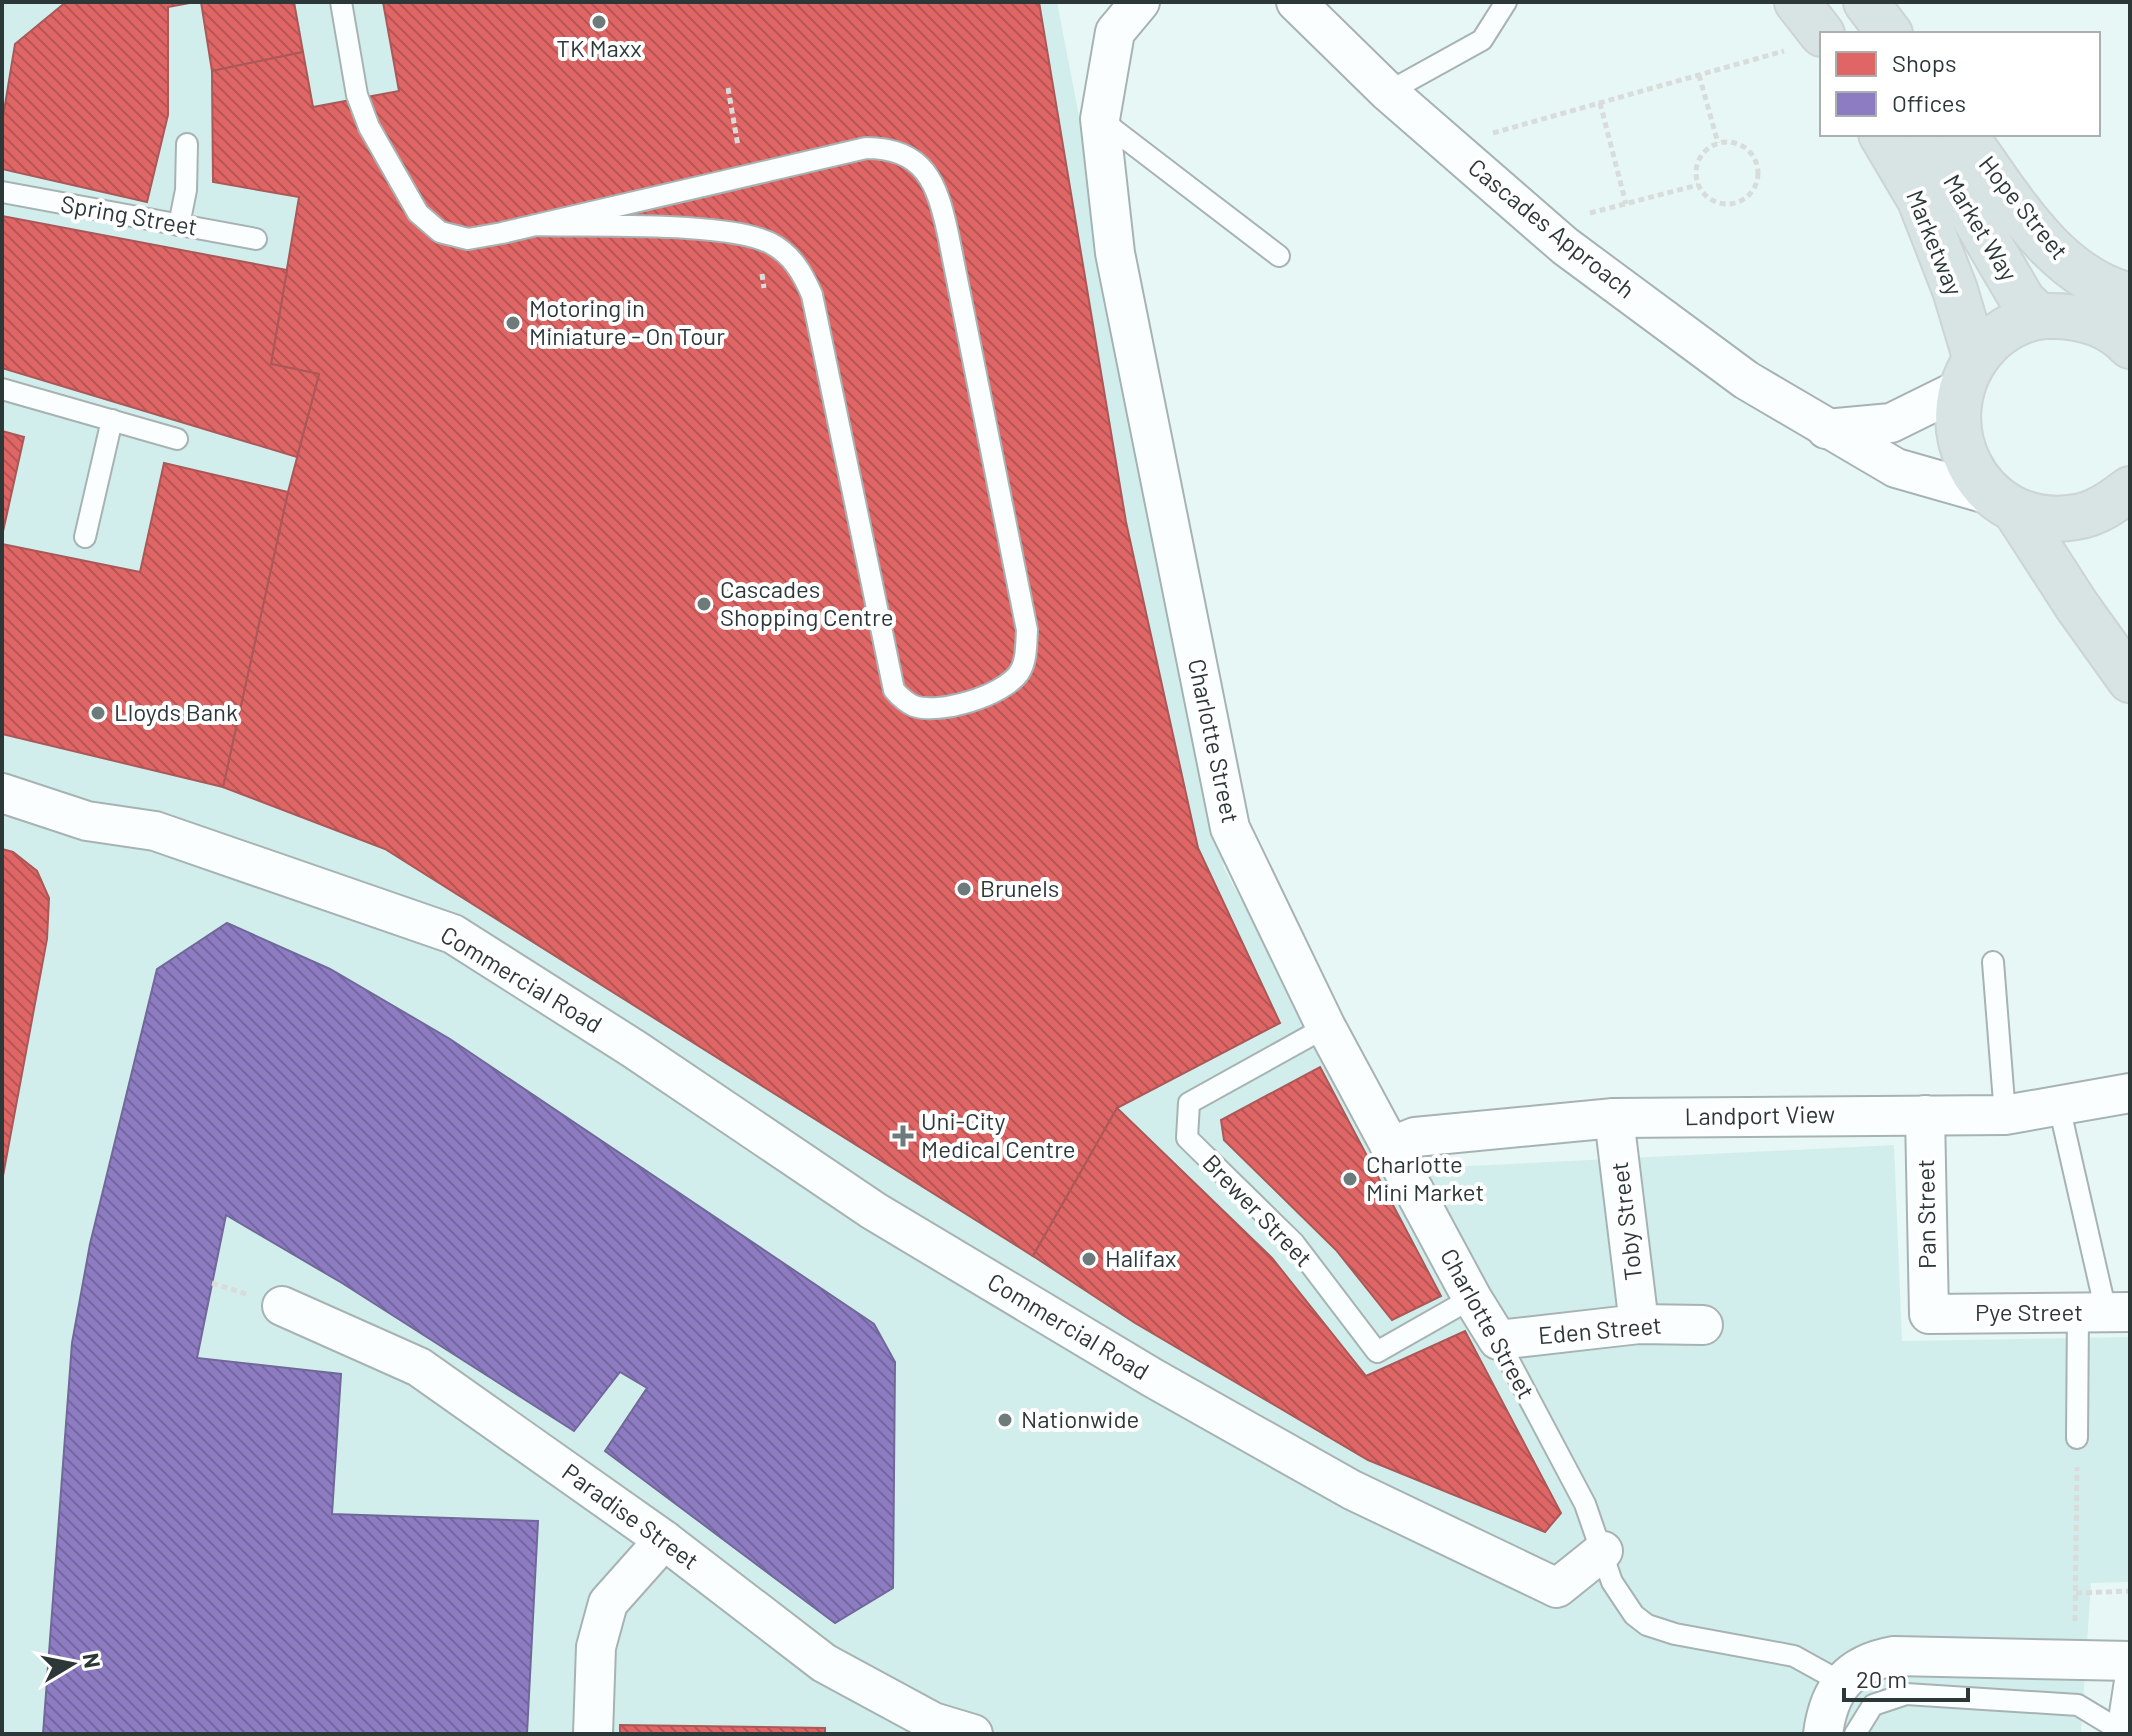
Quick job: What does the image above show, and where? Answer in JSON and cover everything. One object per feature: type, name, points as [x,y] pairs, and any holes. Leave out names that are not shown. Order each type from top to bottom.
[{"type":"main road","points":[[1797,2],[1804,43]]},
{"type":"main road","points":[[1866,2],[1888,32]]},
{"type":"main road","name":"Marketway","points":[[1882,136],[1920,200],[1955,290],[1967,373],[1956,418],[1961,448],[1974,475],[2005,503]]},
{"type":"main road","name":"Market Way","points":[[1931,136],[1942,163],[2023,301],[2039,316]]},
{"type":"main road","name":"Hope Street","points":[[1966,136],[2046,243],[2073,269],[2099,285],[2130,296]]},
{"type":"main road","points":[[1967,373],[1993,338],[2014,324],[2039,316],[2069,315],[2097,323],[2130,346]]},
{"type":"main road","points":[[2005,503],[2046,518],[2077,517],[2106,507],[2130,489]]},
{"type":"main road","points":[[2005,503],[2130,680]]},
{"type":"street","name":"Charlotte Street","points":[[1140,2],[1115,32],[1100,119],[1115,253],[1230,828],[1326,1027],[1472,1298],[1498,1340]]},
{"type":"street","name":"Cascades Approach","points":[[1296,2],[1388,92],[1565,246],[1746,380],[1896,468],[2005,503]]},
{"type":"street","points":[[1826,429],[1891,423],[1967,373]]},
{"type":"street","name":"Commercial Road","points":[[2,793],[87,821],[155,831],[453,934],[634,1049],[874,1211],[1153,1378],[1352,1490],[1557,1588],[1603,1551]]},
{"type":"street","name":"Landport View","points":[[1390,1147],[1415,1137],[1614,1118],[2005,1115],[2130,1093]]},
{"type":"street","name":"Pan Street","points":[[1925,1115],[1929,1314]]},
{"type":"street","name":"Toby Street","points":[[1614,1118],[1639,1324]]},
{"type":"street","name":"Paradise Street","points":[[282,1306],[419,1367],[664,1540],[824,1663],[933,1722],[973,1734]]},
{"type":"street","name":"Pye Street","points":[[1929,1314],[2105,1312]]},
{"type":"street","name":"Eden Street","points":[[1498,1340],[1639,1324],[1703,1325]]},
{"type":"street","points":[[593,1734],[596,1647],[608,1603],[664,1540]]},
{"type":"street","points":[[1823,1734],[1825,1717],[1841,1682],[1865,1661],[1894,1656],[2129,1661]]},
{"type":"lane","points":[[341,2],[357,95],[369,127],[418,213],[440,232],[468,239],[866,148],[892,148],[911,159],[930,178],[940,199],[1027,630],[1026,654],[1020,672],[1006,688],[985,697],[932,708],[916,707],[894,690],[812,295],[790,258],[770,243],[734,232],[535,225]]},
{"type":"lane","points":[[1388,92],[1482,40],[1506,2]]},
{"type":"lane","points":[[1100,119],[1279,256]]},
{"type":"lane","points":[[179,225],[186,190],[187,144]]},
{"type":"lane","name":"Spring Street","points":[[2,192],[256,239]]},
{"type":"lane","points":[[2,389],[177,439]]},
{"type":"lane","points":[[85,537],[112,420]]},
{"type":"lane","points":[[1993,962],[2005,1115]]},
{"type":"lane","name":"Brewer Street","points":[[1326,1027],[1189,1103],[1187,1138],[1294,1243],[1377,1352],[1472,1298]]},
{"type":"lane","points":[[2059,1106],[2105,1312],[2077,1438]]},
{"type":"lane","name":"Charlotte Street","points":[[1498,1340],[1585,1504],[1603,1551]]},
{"type":"lane","points":[[1603,1551],[1612,1582],[1622,1601],[1647,1625],[1675,1634],[1794,1656],[1841,1682]]},
{"type":"lane","points":[[1855,1734],[1873,1705],[1906,1694],[2078,1705],[2122,1730],[2129,1661]]},
{"type":"path","points":[[1493,133],[1804,43]]},
{"type":"path","points":[[1699,75],[1718,143]]},
{"type":"path","points":[[1600,103],[1626,204]]},
{"type":"path","points":[[1718,143],[1738,143],[1754,156],[1758,176],[1756,185],[1750,194],[1733,204],[1712,200],[1698,185],[1697,165],[1701,155],[1718,143]]},
{"type":"path","points":[[1590,213],[1698,185]]},
{"type":"path","points":[[2077,1438],[2076,1593],[2130,1591]]},
{"type":"shaded area","points":[[2,2],[1057,2],[1224,868],[1387,1170],[1894,1145],[1902,1341],[2130,1337],[2130,1582],[2091,1583],[2081,1734],[2,1734]]},
{"type":"building: Shops","points":[[66,2],[195,2],[168,7],[168,115],[147,202],[2,169],[2,123],[15,44]]},
{"type":"building: Shops","points":[[201,2],[294,2],[303,52],[212,71]]},
{"type":"building: Shops","name":"Cascades Shopping Centre","points":[[383,2],[1039,2],[1126,522],[1198,848],[1280,1023],[1117,1108],[1033,1256],[385,849],[223,787],[288,492],[319,374],[271,364],[299,197],[213,182],[212,71],[303,52],[313,107],[399,91]]},
{"type":"building: Shops","points":[[2,216],[287,270],[271,364],[319,374],[297,457],[2,368]]},
{"type":"building: Shops","points":[[2,431],[24,437],[2,536]]},
{"type":"building: Shops","points":[[164,463],[288,492],[223,787],[2,734],[2,544],[140,572]]},
{"type":"building: Shops","points":[[2,849],[13,852],[37,871],[49,898],[47,939],[2,1181]]},
{"type":"building: Shops","points":[[1320,1067],[1441,1296],[1392,1320],[1336,1250],[1224,1140],[1221,1120]]},
{"type":"building: Shops","points":[[1117,1108],[1272,1258],[1366,1376],[1465,1331],[1561,1513],[1545,1532],[1368,1460],[1135,1323],[1033,1256]]},
{"type":"building: Shops","points":[[620,1725],[825,1728],[825,1734],[620,1734]]},
{"type":"building: Offices","points":[[227,923],[330,969],[450,1039],[874,1324],[895,1362],[893,1588],[835,1623],[605,1451],[647,1388],[620,1372],[574,1431],[342,1283],[226,1215],[197,1358],[341,1374],[332,1514],[538,1521],[527,1734],[43,1734],[72,1343],[90,1244],[157,969]]},
{"type":"place","name":"TK Maxx","points":[[599,22]]},
{"type":"place","name":"Motoring in Miniature - On Tour","points":[[513,323]]},
{"type":"place","name":"Cascades Shopping Centre","points":[[704,604]]},
{"type":"place","name":"Lloyds Bank","points":[[98,713]]},
{"type":"place","name":"Brunels","points":[[964,889]]},
{"type":"place","name":"Uni-City Medical Centre","points":[[903,1136]]},
{"type":"place","name":"Charlotte Mini Market","points":[[1350,1179]]},
{"type":"place","name":"Halifax","points":[[1089,1259]]},
{"type":"place","name":"Nationwide","points":[[1005,1420]]}]
